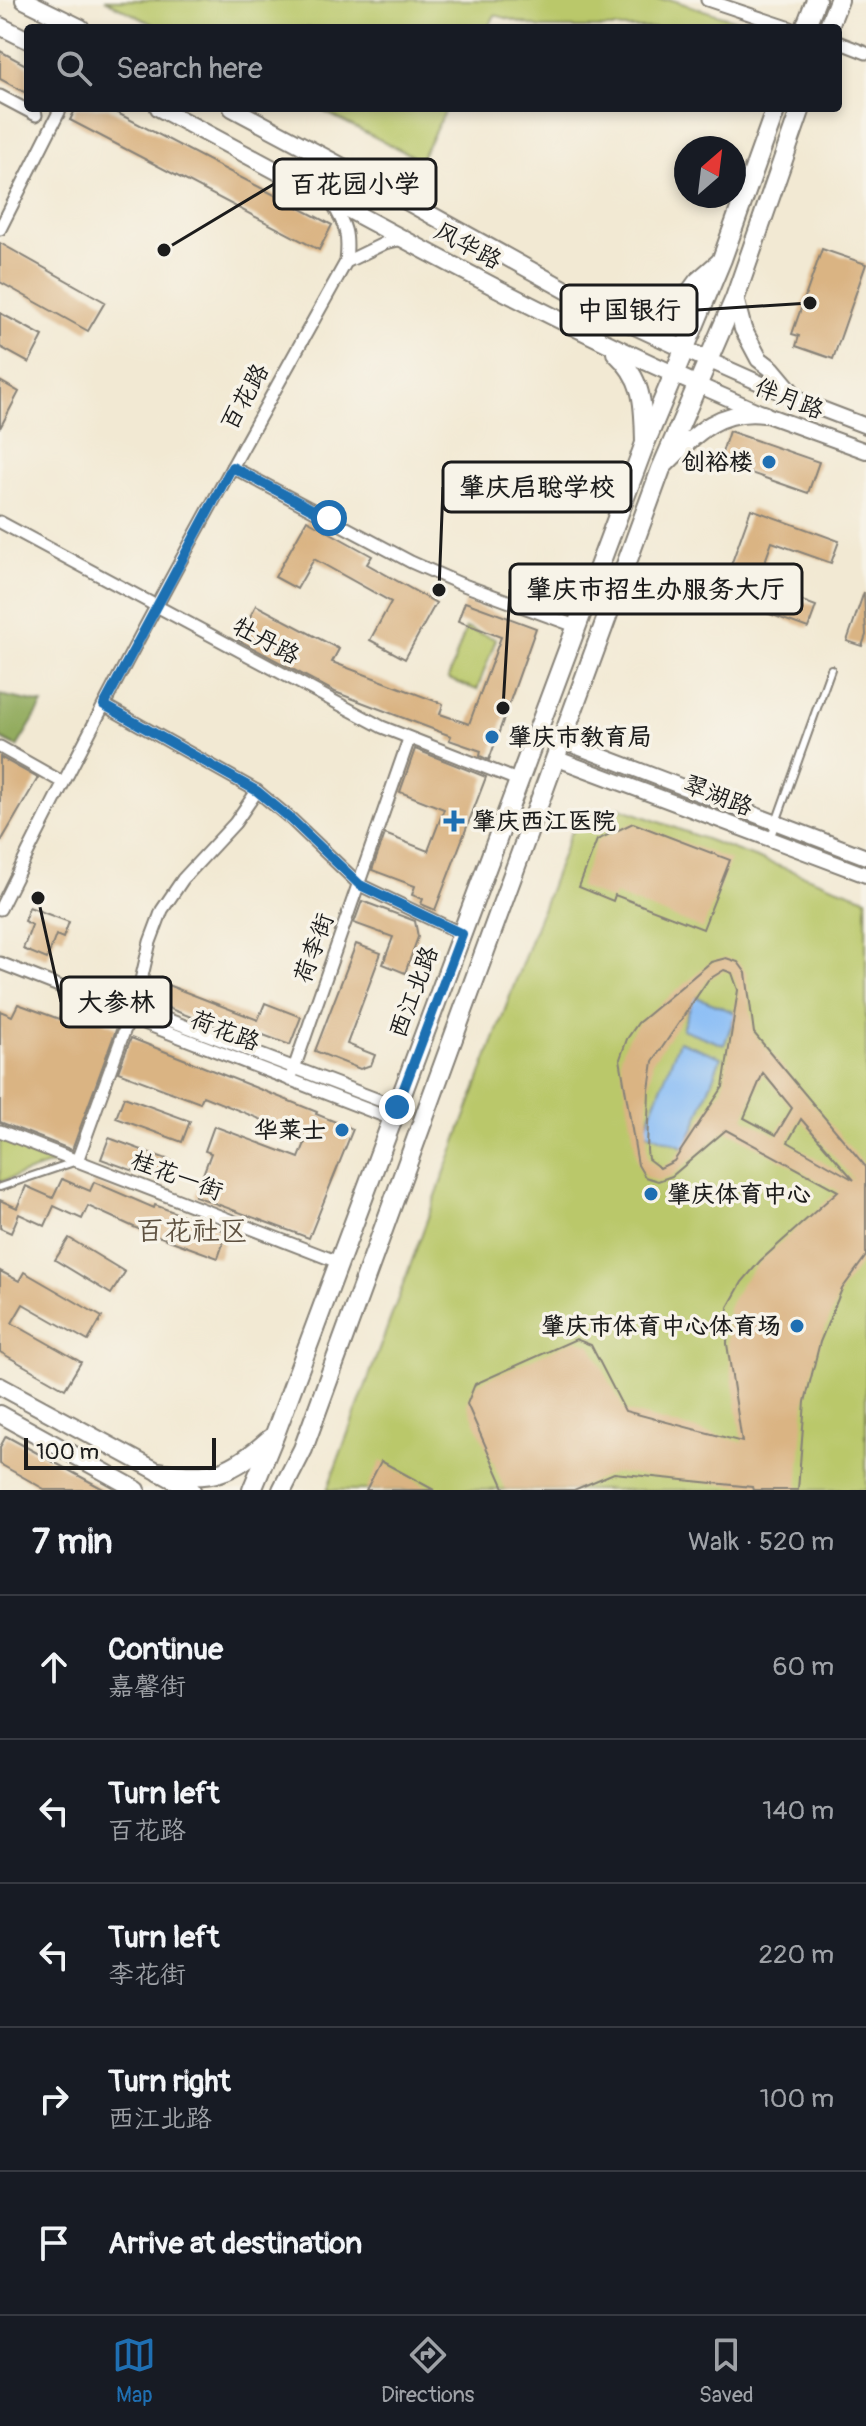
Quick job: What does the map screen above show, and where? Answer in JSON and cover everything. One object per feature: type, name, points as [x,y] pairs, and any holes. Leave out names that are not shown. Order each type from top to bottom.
[{"type":"main road","points":[[24,0],[73,24]]},
{"type":"main road","points":[[807,24],[816,0]]},
{"type":"main road","points":[[830,24],[839,0]]},
{"type":"main road","points":[[0,26],[24,38]]},
{"type":"main road","name":"风华路","points":[[167,112],[605,344],[698,385]]},
{"type":"main road","name":"风华路","points":[[240,112],[613,316],[708,360]]},
{"type":"main road","name":"西江北路","points":[[252,1490],[644,446],[722,259],[775,112]]},
{"type":"main road","points":[[282,1490],[303,1449],[661,469],[735,298],[800,112]]},
{"type":"main road","points":[[731,231],[755,239]]},
{"type":"main road","points":[[613,316],[666,308],[684,299],[697,281],[722,259]]},
{"type":"main road","points":[[540,310],[554,284]]},
{"type":"main road","points":[[735,298],[743,329],[759,359],[772,369],[798,400]]},
{"type":"main road","points":[[605,344],[628,365],[638,383],[643,403],[644,446]]},
{"type":"main road","points":[[661,469],[710,424],[743,411],[764,414]]},
{"type":"main road","points":[[629,487],[652,495]]},
{"type":"main road","points":[[0,1386],[192,1490]]},
{"type":"main road","points":[[289,1394],[320,1402]]},
{"type":"main road","points":[[0,1414],[137,1490]]},
{"type":"main road","points":[[160,1472],[188,1477],[223,1473],[249,1458],[275,1434]]},
{"type":"main road","points":[[299,1490],[303,1449]]},
{"type":"street","points":[[707,0],[779,24]]},
{"type":"street","points":[[842,44],[866,53]]},
{"type":"street","points":[[0,96],[24,109]]},
{"type":"street","points":[[30,112],[36,115]]},
{"type":"street","points":[[0,229],[59,112]]},
{"type":"street","points":[[329,198],[349,237],[346,262]]},
{"type":"street","points":[[346,262],[385,243],[404,239]]},
{"type":"street","name":"百花路","points":[[0,909],[62,782],[346,262]]},
{"type":"street","name":"伴月路","points":[[708,360],[866,426]]},
{"type":"street","name":"伴月路","points":[[698,385],[764,414],[866,451]]},
{"type":"street","points":[[232,467],[411,562],[578,627]]},
{"type":"street","name":"牡丹路","points":[[0,522],[409,739],[520,781]]},
{"type":"street","points":[[104,705],[257,791],[360,885],[462,934]]},
{"type":"street","name":"荷李街","points":[[292,1074],[409,739]]},
{"type":"street","points":[[0,747],[62,782]]},
{"type":"street","name":"翠湖路","points":[[559,750],[776,823],[866,857]]},
{"type":"street","name":"翠湖路","points":[[559,750],[770,839],[866,875]]},
{"type":"street","points":[[77,1161],[130,1014],[162,910],[183,879],[235,823],[257,791]]},
{"type":"street","name":"荷花路","points":[[0,963],[130,1014],[144,1023],[394,1113]]},
{"type":"street","name":"桂花一街","points":[[0,1131],[338,1262]]},
{"type":"lane","points":[[770,839],[831,669]]},
{"type":"lane","points":[[0,1187],[77,1161]]},
{"type":"green space","points":[[105,0],[672,0],[748,24],[527,24],[495,15],[490,24],[152,24]]},
{"type":"green space","points":[[325,112],[445,112],[420,160]]},
{"type":"green space","points":[[466,628],[496,639],[477,690],[448,679]]},
{"type":"green space","points":[[0,695],[43,704],[17,747],[0,738]]},
{"type":"green space","name":"肇庆体育中心","points":[[618,807],[866,898],[866,1490],[327,1490],[570,834],[594,813]]},
{"type":"green space","points":[[0,1135],[63,1160],[0,1182]]},
{"type":"water","points":[[694,996],[736,1013],[724,1045],[682,1029]]},
{"type":"water","points":[[679,1041],[721,1057],[686,1148],[644,1132]]},
{"type":"building","points":[[0,51],[24,64],[24,92],[0,79]]},
{"type":"building","points":[[74,112],[116,112],[332,225],[319,250],[70,120]]},
{"type":"building","points":[[0,243],[105,302],[88,331],[0,282]]},
{"type":"building","points":[[822,249],[866,264],[833,359],[796,346],[799,336],[792,334]]},
{"type":"building","points":[[0,313],[43,336],[29,363],[0,347]]},
{"type":"building","points":[[0,381],[19,392],[0,428]]},
{"type":"building","name":"创裕楼","points":[[729,431],[819,462],[808,493],[719,462]]},
{"type":"building","points":[[751,509],[839,541],[831,563],[772,542],[757,584],[816,606],[808,628],[720,596]]},
{"type":"building","points":[[307,520],[372,556],[367,564],[436,603],[405,659],[370,640],[391,602],[314,559],[297,589],[275,577]]},
{"type":"building","points":[[864,592],[866,635],[862,646],[847,641]]},
{"type":"building","points":[[465,602],[536,628],[489,760],[480,756],[481,751],[449,740],[451,736],[335,692],[238,640],[256,605],[339,649],[332,662],[443,704],[440,714],[469,724],[501,637],[458,621]]},
{"type":"building","name":"肇庆西江医院","points":[[415,749],[486,777],[435,910],[421,904],[423,899],[412,895],[415,886],[372,870],[385,834],[428,851],[444,809],[400,792]]},
{"type":"building","points":[[0,757],[38,778],[0,843]]},
{"type":"building","points":[[633,823],[730,860],[703,929],[615,895],[613,901],[579,887],[597,840]]},
{"type":"building","points":[[362,901],[415,921],[418,937],[405,973],[383,964],[393,937],[354,923]]},
{"type":"building","points":[[29,907],[69,922],[63,938],[56,935],[47,959],[23,949],[32,925],[24,921]]},
{"type":"building","points":[[356,944],[381,953],[347,1044],[375,1055],[371,1065],[360,1069],[315,1051]]},
{"type":"building","points":[[726,958],[738,962],[746,973],[754,1033],[866,1167],[866,1256],[842,1289],[820,1342],[805,1402],[798,1490],[753,1490],[752,1487],[614,1473],[574,1490],[505,1490],[467,1404],[475,1384],[576,1339],[591,1345],[625,1411],[742,1442],[727,1344],[728,1307],[742,1282],[760,1261],[838,1191],[726,1130],[672,1176],[658,1181],[645,1177],[638,1165],[620,1059],[627,1039],[638,1023],[711,962]],"holes":[[[724,970],[732,973],[738,990],[723,1087],[674,1161],[660,1168],[648,1159],[647,1150],[653,1061],[708,980]],[[763,1073],[792,1108],[776,1135],[744,1118]],[[801,1119],[854,1180],[788,1142]]]},
{"type":"building","points":[[152,979],[258,1020],[265,1003],[301,1017],[290,1045],[258,1033],[255,1042],[145,999]]},
{"type":"building","points":[[18,1004],[59,1019],[66,1006],[117,1027],[72,1150],[0,1122],[0,1011],[12,1016]]},
{"type":"building","points":[[131,1038],[353,1129],[309,1238],[195,1196],[211,1153],[205,1151],[214,1126],[299,1158],[307,1138],[203,1096],[200,1103],[118,1072]]},
{"type":"building","points":[[124,1097],[190,1121],[182,1142],[116,1118]]},
{"type":"building","points":[[109,1138],[175,1162],[167,1183],[101,1159]]},
{"type":"building","points":[[62,1179],[90,1191],[94,1182],[154,1208],[155,1205],[227,1232],[218,1258],[136,1228],[88,1206],[82,1219],[54,1206],[45,1226],[19,1214],[11,1233],[0,1228],[0,1200],[17,1208],[26,1186],[53,1198]]},
{"type":"building","points":[[69,1238],[125,1272],[111,1294],[55,1260]]},
{"type":"building","points":[[0,1271],[19,1281],[24,1272],[102,1317],[88,1341],[23,1304],[12,1323],[81,1362],[65,1389],[0,1352]]},
{"type":"building","points":[[6,1436],[105,1490],[46,1490],[0,1464],[0,1447]]},
{"type":"building","points":[[381,1461],[434,1490],[366,1490]]},
{"type":"place","name":"百花园小学","points":[[164,250]]},
{"type":"place","name":"中国银行","points":[[810,303]]},
{"type":"place","name":"创裕楼","points":[[769,462]]},
{"type":"place","name":"肇庆启聪学校","points":[[439,590]]},
{"type":"place","name":"肇庆市招生办服务大厅","points":[[503,708]]},
{"type":"place","name":"肇庆市教育局","points":[[492,737]]},
{"type":"place","name":"肇庆西江医院","points":[[454,821]]},
{"type":"place","name":"大参林","points":[[38,898]]},
{"type":"place","name":"华莱士","points":[[342,1130]]},
{"type":"place","name":"肇庆体育中心","points":[[651,1194]]},
{"type":"place","name":"肇庆市体育中心体育场","points":[[797,1326]]},
{"type":"district","name":"百花社区","points":[[192,1231]]},
{"type":"route","points":[[329,518],[232,467],[104,705],[257,791],[360,885],[462,934],[397,1107]]}]
